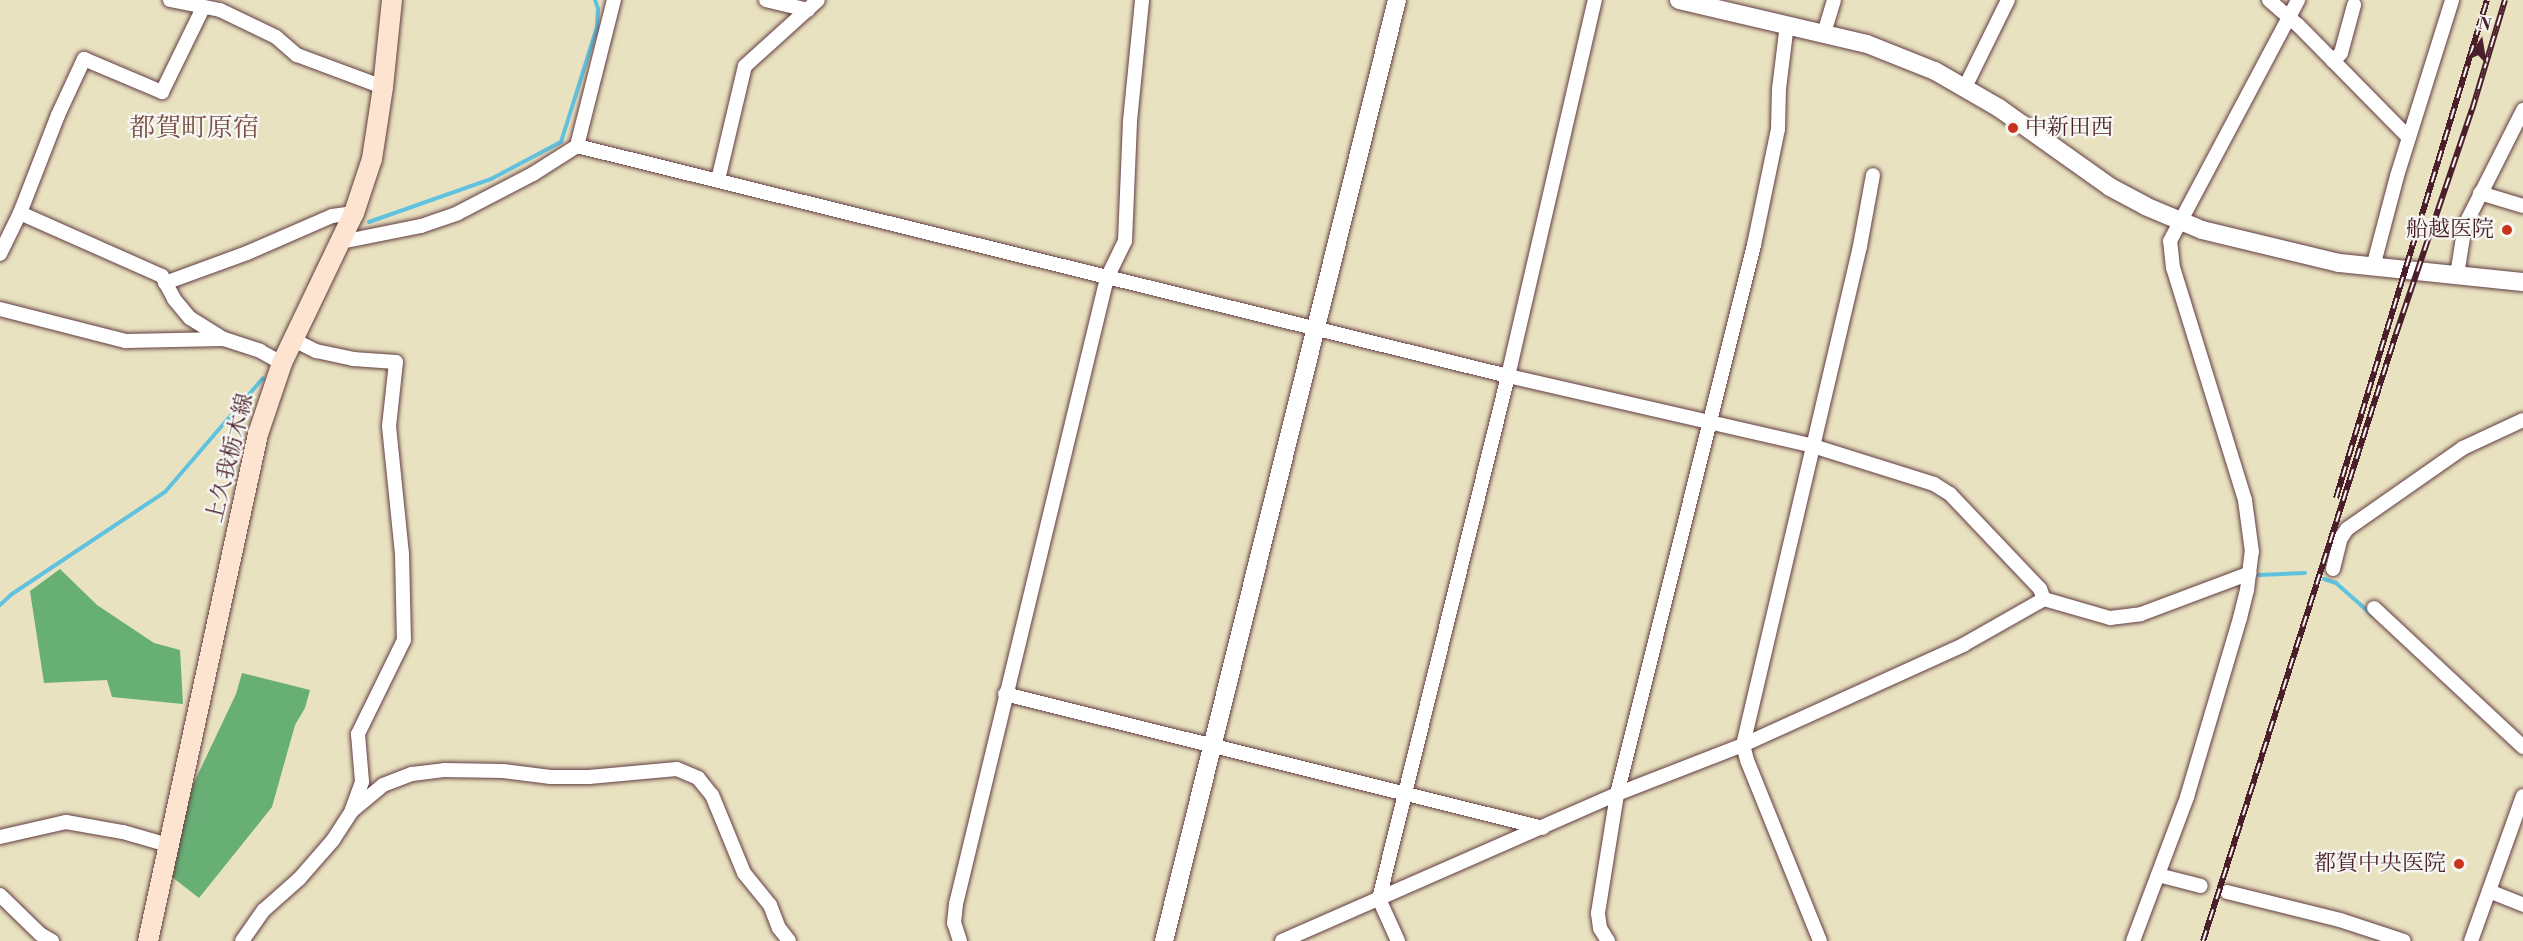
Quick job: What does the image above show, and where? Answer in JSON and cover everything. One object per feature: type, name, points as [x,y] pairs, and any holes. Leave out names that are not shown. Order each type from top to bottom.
[{"type":"main road","name":"上久我栃木線","points":[[148,941],[248,471],[282,363],[354,213],[372,159],[383,87],[392,0]]},
{"type":"street","points":[[170,0],[220,10],[276,37],[297,55],[383,87]]},
{"type":"street","points":[[341,242],[421,226],[458,213],[533,174],[577,146],[614,0]]},
{"type":"street","points":[[766,0],[808,10]]},
{"type":"street","points":[[718,180],[745,66],[818,0]]},
{"type":"street","points":[[960,941],[954,924],[956,904],[1005,694],[1107,278],[1125,241],[1130,120],[1142,0]]},
{"type":"street","points":[[1164,941],[1397,0]]},
{"type":"street","points":[[1398,941],[1379,899],[1508,376],[1595,0]]},
{"type":"street","points":[[1679,0],[1824,33],[1904,57],[1965,87],[2110,187],[2179,221],[2298,255],[2373,267],[2523,282]]},
{"type":"street","points":[[1824,33],[1834,0]]},
{"type":"street","points":[[1965,87],[2008,0]]},
{"type":"street","points":[[2269,0],[2290,18],[2409,138]]},
{"type":"street","points":[[2133,941],[2187,797],[2240,618],[2250,573],[2251,536],[2245,500],[2173,268],[2169,241],[2298,0]]},
{"type":"street","points":[[2373,267],[2409,138],[2452,0]]},
{"type":"street","points":[[2333,62],[2341,53],[2354,5]]},
{"type":"street","points":[[0,254],[20,213],[58,115],[84,58],[162,92],[203,8]]},
{"type":"street","points":[[1608,941],[1600,928],[1598,913],[1617,794],[1712,422],[1754,245],[1778,129],[1779,89],[1787,24]]},
{"type":"street","points":[[2457,275],[2464,225],[2523,110]]},
{"type":"street","points":[[577,146],[1508,376],[1813,446],[1934,484],[1950,494],[2040,589],[2044,599]]},
{"type":"street","points":[[1820,941],[1743,745],[1860,246],[1873,175]]},
{"type":"street","points":[[2480,193],[2523,207]]},
{"type":"street","points":[[20,213],[162,276],[174,299],[190,318],[224,339],[261,351],[282,363]]},
{"type":"street","points":[[165,283],[247,253],[332,216],[354,213]]},
{"type":"street","points":[[0,309],[126,341],[224,339]]},
{"type":"street","points":[[242,941],[264,910],[299,879],[333,840],[352,811],[362,782],[358,734],[404,640],[402,563],[389,426],[396,362],[354,359],[316,351],[294,340]]},
{"type":"street","points":[[2333,569],[2341,538],[2347,529],[2463,448],[2523,420]]},
{"type":"street","points":[[1282,941],[1617,794],[1743,745],[1963,645],[2044,599],[2110,618],[2141,614],[2250,573]]},
{"type":"street","points":[[2374,608],[2523,747]]},
{"type":"street","points":[[1005,694],[1404,791],[1543,828]]},
{"type":"street","points":[[352,811],[383,785],[422,773],[444,770],[503,771],[551,777],[579,777],[677,769],[699,778],[712,795],[744,873],[770,905],[779,928],[789,941]]},
{"type":"street","points":[[2470,941],[2523,796]]},
{"type":"street","points":[[0,837],[66,822],[123,832],[168,845]]},
{"type":"street","points":[[2158,876],[2201,886]]},
{"type":"street","points":[[2489,891],[2523,904]]},
{"type":"street","points":[[2227,892],[2340,920],[2404,941]]},
{"type":"street","points":[[0,895],[40,934],[52,941]]},
{"type":"green space","points":[[60,569],[97,605],[154,643],[180,650],[183,704],[112,697],[107,680],[44,683],[30,591]]},
{"type":"green space","points":[[242,673],[310,690],[305,708],[295,725],[272,807],[199,898],[172,877],[191,789],[236,694]]},
{"type":"waterway","points":[[369,222],[491,179],[561,142],[597,27],[598,9],[595,0]]},
{"type":"waterway","points":[[0,605],[12,594],[165,492],[263,378]]},
{"type":"waterway","points":[[2259,575],[2305,573]]},
{"type":"waterway","points":[[2324,579],[2336,583],[2372,615]]},
{"type":"railway","points":[[2336,498],[2487,0]]},
{"type":"railway","points":[[2203,941],[2396,334],[2472,110],[2505,0]]},
{"type":"place","name":"中新田西","points":[[2013,128]]},
{"type":"place","name":"船越医院","points":[[2507,230]]},
{"type":"place","name":"都賀中央医院","points":[[2459,864]]},
{"type":"district","name":"都賀町原宿","points":[[194,129]]}]
